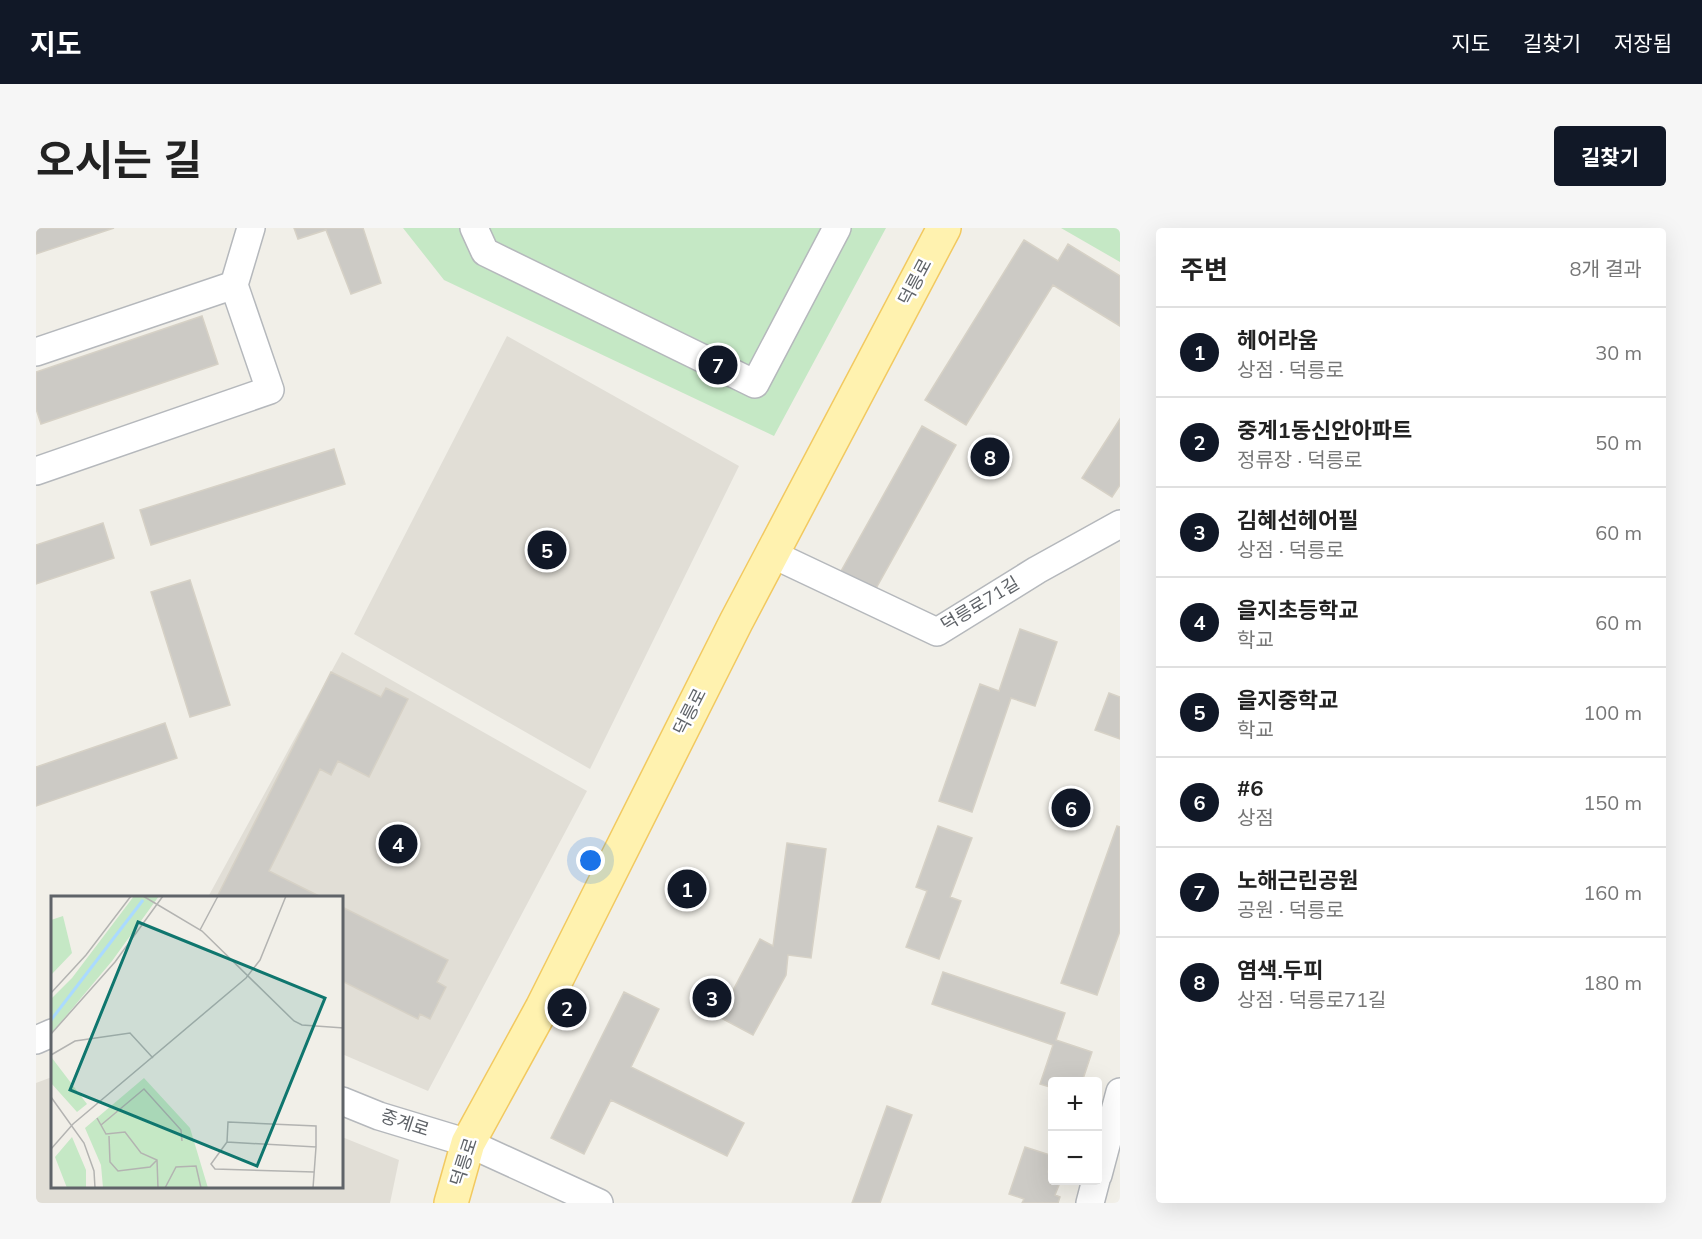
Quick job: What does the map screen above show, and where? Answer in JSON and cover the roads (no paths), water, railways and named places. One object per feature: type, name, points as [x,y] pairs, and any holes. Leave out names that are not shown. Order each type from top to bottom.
[{"type":"main road","name":"덕릉로","points":[[452,1203],[468,1143],[542,1008],[772,554],[944,228]]},
{"type":"street","points":[[36,471],[270,390],[234,285],[251,228]]},
{"type":"street","points":[[474,228],[485,252],[755,384],[837,228]]},
{"type":"street","points":[[36,352],[234,285]]},
{"type":"street","name":"덕릉로71길","points":[[772,554],[937,632],[1037,570],[1120,524]]},
{"type":"street","points":[[36,1040],[51,1033]]},
{"type":"street","points":[[1102,1160],[1120,1092]]},
{"type":"street","name":"중계로","points":[[344,1102],[379,1116],[468,1143],[599,1203]]},
{"type":"street","points":[[1090,1203],[1095,1185]]},
{"type":"place","name":"노해근린공원","points":[[718,365]]},
{"type":"place","name":"염색.두피","points":[[990,457]]},
{"type":"place","name":"을지중학교","points":[[547,550]]},
{"type":"place","name":"#6","points":[[1071,808]]},
{"type":"place","name":"을지초등학교","points":[[398,844]]},
{"type":"place","name":"헤어라움","points":[[687,889]]},
{"type":"place","name":"김혜선헤어필","points":[[712,998]]},
{"type":"place","name":"중계1동신안아파트","points":[[567,1008]]}]
